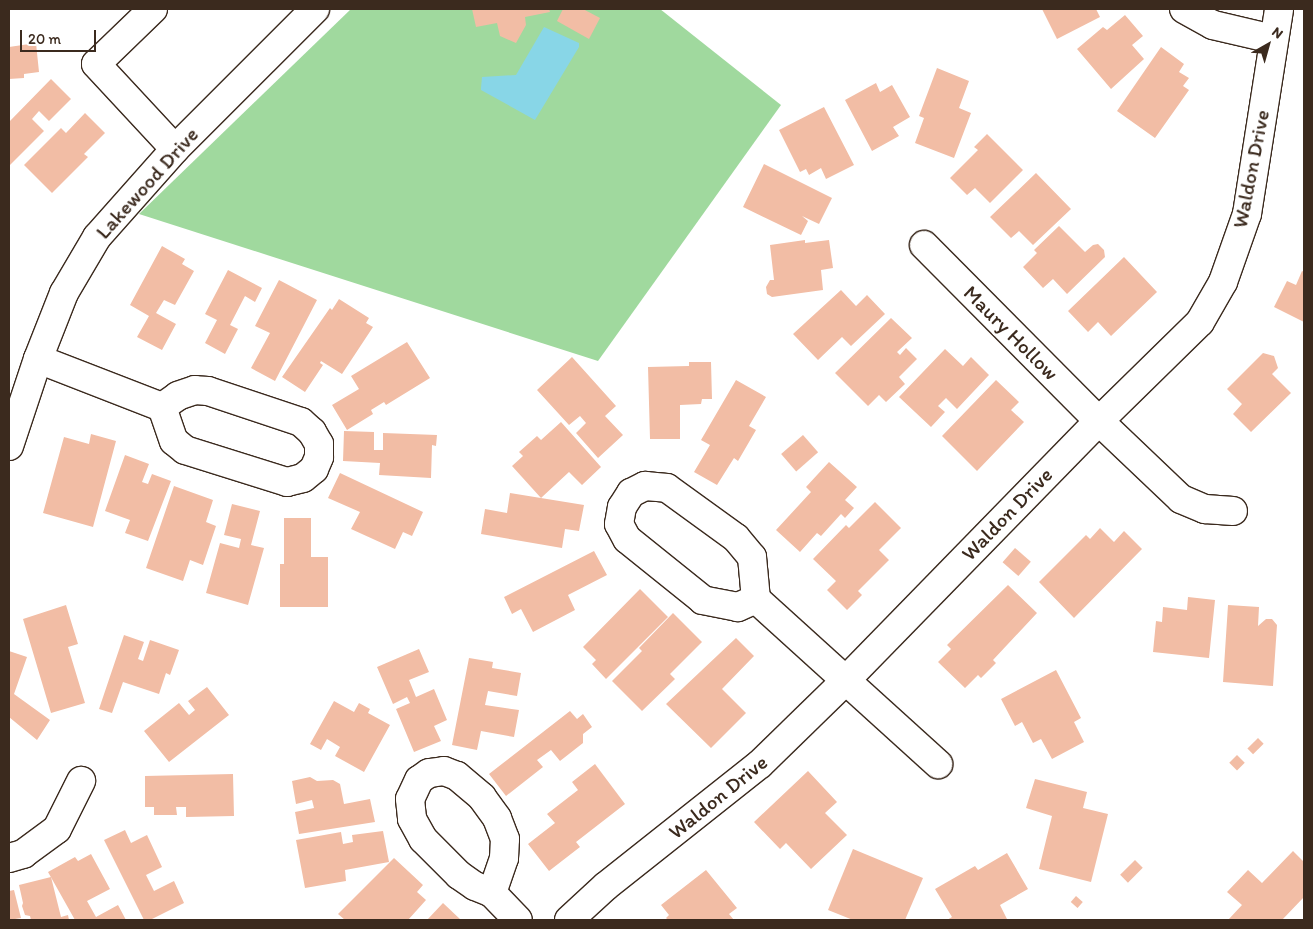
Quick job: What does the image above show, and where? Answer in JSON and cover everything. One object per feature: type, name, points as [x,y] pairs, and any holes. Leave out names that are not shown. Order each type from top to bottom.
[{"type":"street","points":[[153,9],[96,64],[175,149]]},
{"type":"street","name":"Lakewood Drive","points":[[9,446],[38,359],[64,293],[97,237],[175,149],[315,9]]},
{"type":"street","points":[[1184,9],[1213,25],[1273,39]]},
{"type":"street","name":"Waldon Drive","points":[[569,920],[606,886],[760,764],[846,680],[1098,421],[1200,322],[1223,282],[1247,214],[1278,9]]},
{"type":"street","name":"Maury Hollow","points":[[924,245],[1098,421],[1182,499],[1205,509],[1233,511]]},
{"type":"street","points":[[38,359],[162,407],[174,441],[185,450],[287,482],[303,478],[314,469],[318,457],[319,444],[312,432],[301,422],[208,391],[195,390],[178,396],[162,407]]},
{"type":"street","points":[[756,599],[738,607],[703,600],[626,539],[618,524],[622,507],[631,493],[645,486],[666,488],[736,538],[752,557],[756,579],[756,599],[938,764]]},
{"type":"street","points":[[9,858],[23,854],[57,829],[81,781]]},
{"type":"street","points":[[492,893],[518,920]]},
{"type":"green space","points":[[351,9],[660,9],[781,105],[598,361],[139,214]]},
{"type":"water","points":[[544,27],[579,43],[579,47],[535,120],[481,90],[482,77],[516,75]]},
{"type":"building","points":[[472,9],[549,9],[550,12],[525,17],[526,25],[516,43],[500,36],[497,23],[476,27]]},
{"type":"building","points":[[563,9],[583,9],[600,18],[589,39],[557,21]]},
{"type":"building","points":[[1042,9],[1096,9],[1100,17],[1057,39]]},
{"type":"building","points":[[1125,15],[1143,36],[1132,45],[1144,59],[1111,89],[1077,49],[1103,27],[1107,30]]},
{"type":"building","points":[[36,43],[39,72],[24,74],[24,78],[9,79],[9,47]]},
{"type":"building","points":[[1161,47],[1184,64],[1179,72],[1189,78],[1183,86],[1189,90],[1155,138],[1117,111]]},
{"type":"building","points":[[937,68],[969,81],[959,108],[971,113],[954,158],[915,143],[924,118],[919,116]]},
{"type":"building","points":[[51,79],[71,99],[49,121],[39,111],[32,119],[44,131],[10,165],[9,122]]},
{"type":"building","points":[[876,83],[880,92],[892,85],[910,117],[893,127],[899,136],[872,151],[845,100]]},
{"type":"building","points":[[824,107],[854,165],[826,179],[821,168],[809,175],[806,169],[800,172],[779,130]]},
{"type":"building","points":[[85,113],[105,133],[84,154],[88,157],[52,193],[24,165],[61,128],[66,133]]},
{"type":"building","points":[[987,134],[1023,170],[990,203],[975,188],[967,195],[950,178],[978,150],[974,147]]},
{"type":"building","points":[[764,164],[832,198],[819,224],[802,216],[808,221],[801,235],[743,207]]},
{"type":"building","points":[[1036,173],[1071,209],[1033,245],[1019,231],[1011,238],[990,217]]},
{"type":"building","points":[[1059,226],[1085,252],[1093,245],[1098,244],[1104,250],[1105,257],[1067,294],[1053,279],[1043,288],[1023,267],[1037,253],[1034,250]]},
{"type":"building","points":[[805,240],[805,243],[829,240],[833,268],[821,270],[823,290],[772,297],[767,294],[766,287],[770,280],[774,280],[770,245]]},
{"type":"building","points":[[162,246],[185,259],[182,264],[194,271],[175,305],[164,300],[156,313],[176,324],[162,350],[137,337],[149,316],[130,305]]},
{"type":"building","points":[[1124,257],[1157,292],[1111,336],[1098,322],[1088,332],[1068,311]]},
{"type":"building","points":[[228,270],[262,288],[255,302],[245,296],[230,325],[238,329],[225,354],[205,343],[217,320],[205,314]]},
{"type":"building","points":[[1302,271],[1304,272],[1304,322],[1274,307],[1287,281],[1296,285]]},
{"type":"building","points":[[279,280],[317,300],[275,381],[251,368],[270,333],[255,326]]},
{"type":"building","points":[[841,290],[856,306],[867,295],[885,314],[851,346],[842,337],[818,360],[793,334]]},
{"type":"building","points":[[339,299],[369,318],[366,323],[373,327],[342,374],[321,361],[320,363],[323,365],[305,392],[282,377],[330,308],[332,310]]},
{"type":"building","points":[[891,318],[912,338],[897,352],[900,355],[906,348],[917,359],[899,377],[905,384],[886,402],[879,395],[868,406],[835,373]]},
{"type":"building","points":[[407,342],[430,378],[386,405],[384,402],[371,410],[373,414],[347,430],[332,405],[359,389],[351,376]]},
{"type":"building","points":[[945,349],[963,366],[971,357],[989,375],[957,409],[946,398],[938,406],[945,412],[931,427],[899,397]]},
{"type":"building","points":[[1263,353],[1274,356],[1278,368],[1272,374],[1291,393],[1251,432],[1233,414],[1242,404],[1227,389]]},
{"type":"building","points":[[572,357],[616,406],[605,416],[623,435],[598,458],[576,433],[586,423],[580,416],[569,425],[537,390]]},
{"type":"building","points":[[689,362],[711,362],[712,399],[702,399],[701,404],[680,405],[680,439],[650,439],[648,367],[689,366]]},
{"type":"building","points":[[736,380],[766,397],[749,426],[756,430],[738,461],[734,458],[717,485],[694,472],[710,445],[701,440]]},
{"type":"building","points":[[996,380],[1019,402],[1011,410],[1024,422],[977,471],[942,436]]},
{"type":"building","points":[[561,422],[601,467],[582,485],[569,472],[541,498],[512,466],[523,456],[519,452],[537,436],[541,440]]},
{"type":"building","points":[[344,431],[374,432],[374,450],[383,450],[383,433],[437,435],[436,446],[432,445],[431,478],[379,475],[380,463],[343,461]]},
{"type":"building","points":[[91,434],[116,441],[93,527],[43,513],[64,437],[89,444]]},
{"type":"building","points":[[803,435],[818,452],[796,471],[781,454]]},
{"type":"building","points":[[125,455],[149,464],[142,482],[148,484],[152,474],[171,481],[148,541],[125,533],[130,520],[105,511]]},
{"type":"building","points":[[829,462],[857,487],[845,500],[854,508],[845,518],[841,514],[821,536],[817,533],[800,552],[776,530],[811,492],[806,487]]},
{"type":"building","points":[[340,473],[423,512],[412,536],[403,532],[395,549],[351,529],[360,512],[328,498]]},
{"type":"building","points":[[174,486],[213,500],[206,522],[216,526],[203,565],[190,560],[183,581],[146,568]]},
{"type":"building","points":[[510,493],[584,505],[579,531],[565,529],[562,548],[481,534],[485,509],[507,513]]},
{"type":"building","points":[[875,502],[901,528],[879,550],[889,560],[858,591],[862,595],[847,610],[827,590],[836,581],[813,559],[846,525],[849,528]]},
{"type":"building","points":[[232,504],[260,511],[251,545],[264,548],[248,605],[206,593],[220,543],[239,548],[241,539],[224,535]]},
{"type":"building","points":[[284,518],[311,518],[311,557],[328,557],[328,607],[280,607],[280,564],[284,564]]},
{"type":"building","points":[[1100,528],[1114,542],[1124,531],[1142,549],[1074,618],[1039,582],[1086,535],[1090,539]]},
{"type":"building","points":[[1015,548],[1031,562],[1018,576],[1003,562]]},
{"type":"building","points":[[594,551],[607,575],[568,595],[575,610],[533,632],[521,609],[512,614],[504,597]]},
{"type":"building","points":[[1008,585],[1037,613],[993,660],[996,663],[981,678],[978,675],[965,688],[938,662],[951,649],[947,645]]},
{"type":"building","points":[[640,589],[668,617],[606,679],[592,664],[596,660],[583,647]]},
{"type":"building","points":[[1188,597],[1215,600],[1209,658],[1153,652],[1156,621],[1162,622],[1163,607],[1187,610]]},
{"type":"building","points":[[66,605],[78,644],[68,647],[85,703],[51,713],[23,619]]},
{"type":"building","points":[[1228,605],[1259,607],[1258,626],[1266,619],[1272,619],[1277,625],[1273,686],[1223,682]]},
{"type":"building","points":[[673,613],[702,642],[670,674],[675,679],[642,711],[612,681],[642,651],[639,648]]},
{"type":"building","points":[[124,635],[144,642],[138,659],[143,661],[150,640],[179,650],[170,675],[166,673],[159,694],[123,682],[112,713],[99,709]]},
{"type":"building","points":[[736,638],[754,656],[722,689],[746,713],[711,748],[666,704]]},
{"type":"building","points":[[419,649],[429,672],[409,680],[416,697],[434,689],[447,720],[434,726],[441,741],[414,752],[396,709],[410,703],[407,697],[393,704],[377,667]]},
{"type":"building","points":[[9,651],[27,657],[14,694],[50,720],[37,740],[9,717]]},
{"type":"building","points":[[469,658],[493,662],[492,668],[521,673],[517,696],[488,691],[485,705],[519,710],[514,737],[481,731],[477,750],[452,745]]},
{"type":"building","points":[[1056,670],[1081,718],[1074,722],[1084,742],[1052,759],[1041,739],[1033,743],[1022,722],[1015,726],[1001,699]]},
{"type":"building","points":[[207,687],[229,715],[169,762],[144,731],[179,703],[189,715],[195,710],[188,701]]},
{"type":"building","points":[[334,701],[354,712],[359,703],[370,709],[368,713],[390,725],[364,772],[335,756],[340,747],[327,739],[321,750],[310,744]]},
{"type":"building","points":[[570,711],[577,719],[583,714],[592,727],[583,734],[583,743],[560,761],[551,750],[537,760],[543,767],[506,796],[489,774]]},
{"type":"building","points":[[1258,738],[1264,744],[1253,754],[1247,749]]},
{"type":"building","points":[[1237,755],[1245,763],[1237,771],[1229,763]]},
{"type":"building","points":[[595,764],[625,804],[576,842],[580,847],[549,871],[528,844],[555,823],[547,814],[578,790],[572,782]]},
{"type":"building","points":[[808,771],[837,802],[825,813],[847,835],[811,869],[786,843],[780,849],[754,822]]},
{"type":"building","points":[[233,774],[234,816],[186,817],[186,807],[176,807],[177,815],[154,815],[154,807],[145,807],[145,776]]},
{"type":"building","points":[[310,777],[317,781],[333,780],[340,784],[344,804],[370,799],[375,822],[299,834],[295,812],[314,808],[312,800],[296,804],[292,781]]},
{"type":"building","points":[[1035,779],[1087,792],[1083,808],[1108,814],[1091,882],[1039,869],[1052,816],[1026,808]]},
{"type":"building","points":[[125,830],[131,843],[147,835],[162,867],[146,875],[154,891],[174,881],[184,903],[150,920],[144,920],[104,840]]},
{"type":"building","points":[[383,831],[389,862],[345,870],[346,881],[305,888],[296,840],[341,832],[343,844],[353,842],[352,835]]},
{"type":"building","points":[[853,849],[923,878],[905,920],[853,920],[828,910]]},
{"type":"building","points":[[1293,851],[1304,862],[1304,897],[1282,920],[1228,920],[1242,905],[1227,892],[1248,870],[1262,883]]},
{"type":"building","points":[[1007,853],[1028,889],[1000,905],[1007,919],[947,920],[952,917],[935,889],[975,866],[978,870]]},
{"type":"building","points":[[91,854],[110,889],[87,901],[96,917],[118,905],[126,920],[75,920],[48,872],[75,857],[78,861]]},
{"type":"building","points":[[394,858],[423,885],[417,892],[426,900],[408,920],[345,920],[338,914]]},
{"type":"building","points":[[1135,860],[1143,868],[1128,883],[1120,875]]},
{"type":"building","points":[[706,870],[737,908],[729,914],[734,920],[668,920],[666,918],[669,915],[661,905]]},
{"type":"building","points":[[51,877],[61,917],[68,915],[69,920],[31,920],[30,916],[25,915],[19,885]]},
{"type":"building","points":[[14,890],[21,918],[9,920],[9,891]]},
{"type":"building","points":[[1076,896],[1083,902],[1078,908],[1071,902]]},
{"type":"building","points":[[443,903],[461,920],[427,920]]}]
